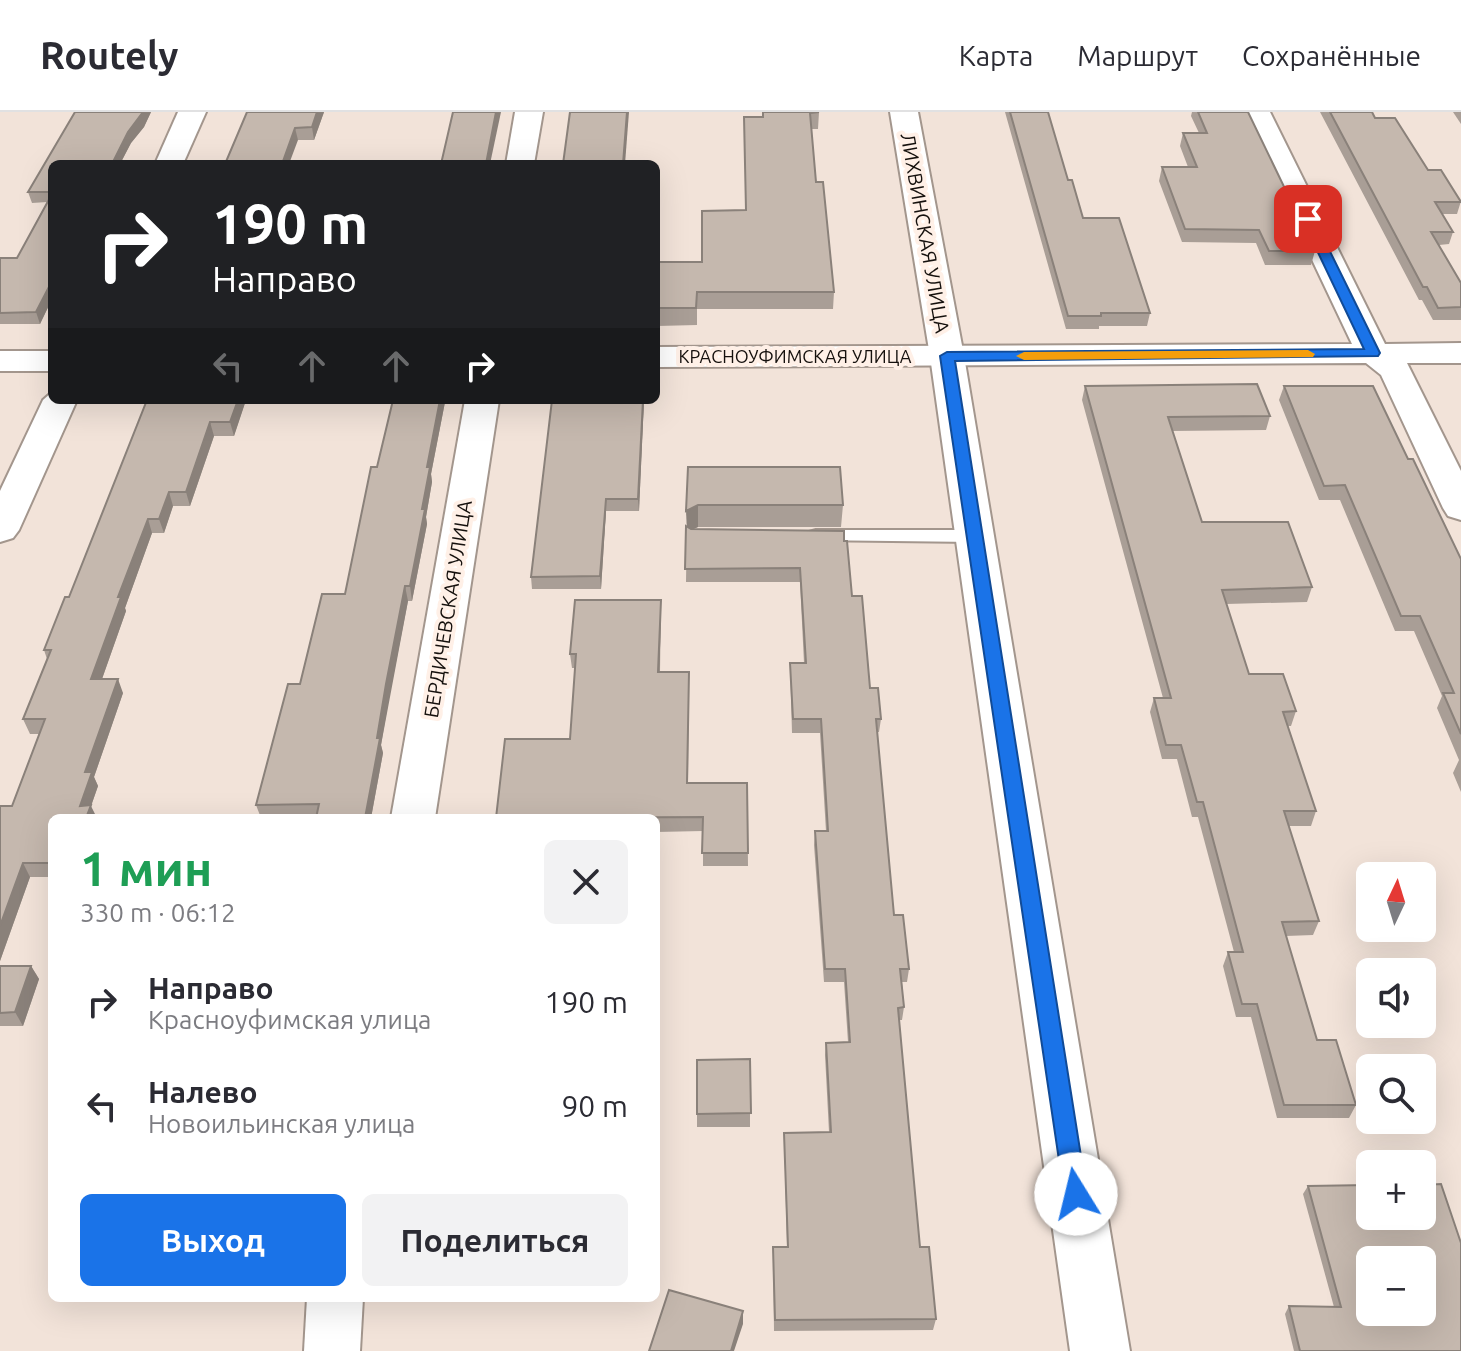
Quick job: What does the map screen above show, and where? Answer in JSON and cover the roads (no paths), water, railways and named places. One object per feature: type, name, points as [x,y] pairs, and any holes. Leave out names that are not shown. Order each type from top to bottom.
[{"type":"main road","name":"ЛИХВИНСКАЯ УЛИЦА","points":[[904,112],[947,356],[1100,1351]]},
{"type":"street","points":[[171,160],[192,112]]},
{"type":"street","points":[[521,160],[529,112]]},
{"type":"street","points":[[1256,112],[1373,353],[1395,370],[1461,508]]},
{"type":"street","name":"КРАСНОУФИМСКАЯ УЛИЦА","points":[[660,357],[1461,353]]},
{"type":"street","points":[[0,361],[48,361]]},
{"type":"street","points":[[0,530],[58,404]]},
{"type":"street","name":"БЕРДИЧЕВСКАЯ УЛИЦА","points":[[414,814],[481,404]]},
{"type":"street","points":[[332,1351],[335,1302]]},
{"type":"lane","points":[[803,536],[974,536]]}]
